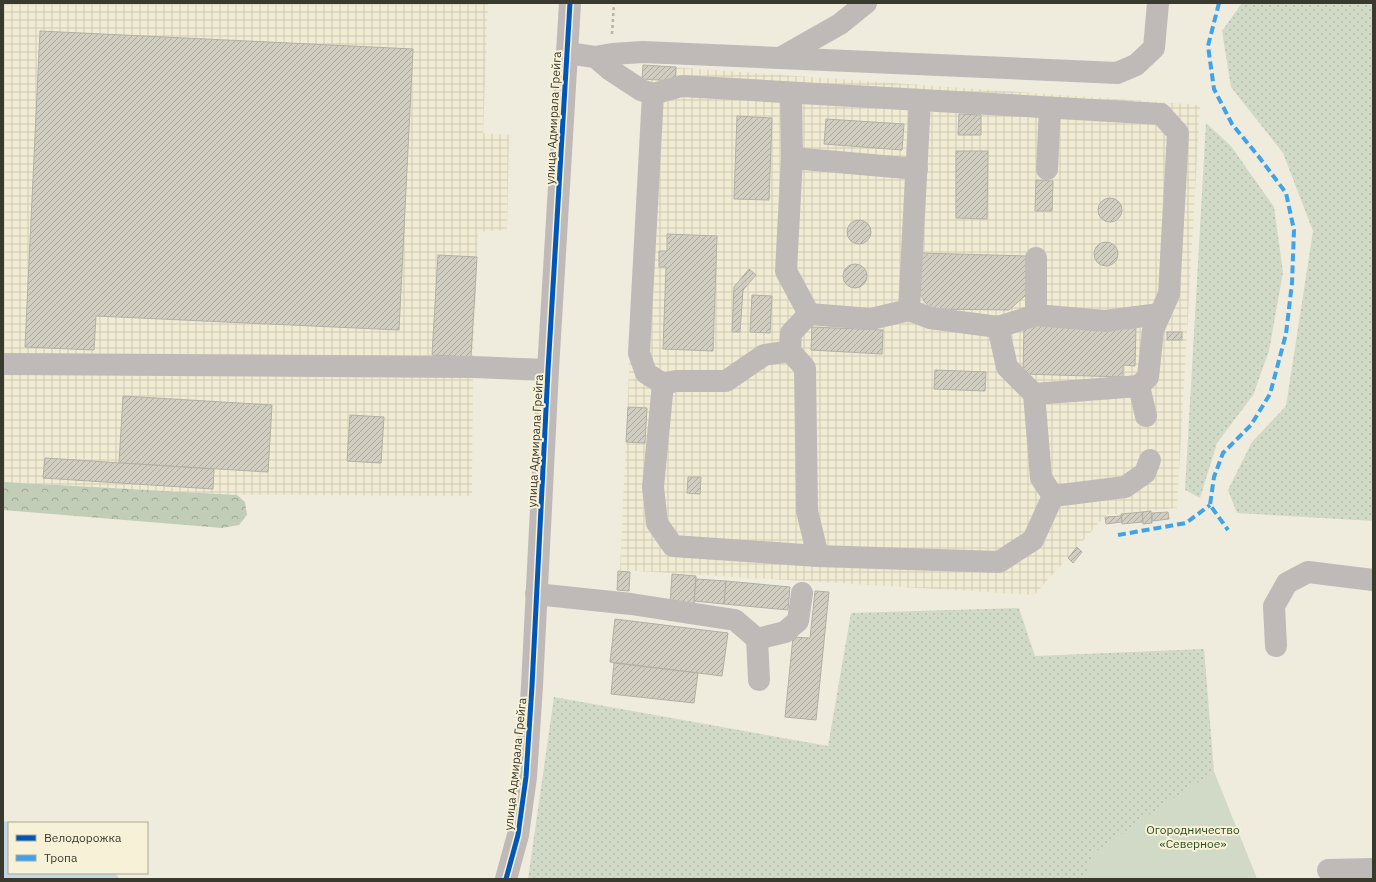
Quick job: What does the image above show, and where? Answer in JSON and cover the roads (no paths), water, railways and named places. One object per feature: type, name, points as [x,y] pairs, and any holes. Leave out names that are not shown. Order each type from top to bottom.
[{"type":"street","name":"улица Адмирала Грейга","points":[[506,879],[518,835],[526,777],[570,3]]},
{"type":"street","points":[[780,58],[840,24],[866,3]]},
{"type":"street","points":[[567,53],[603,56],[643,52],[1117,73],[1136,65],[1154,48],[1158,3]]},
{"type":"street","points":[[603,56],[609,69],[641,90],[653,94],[682,86],[1161,114],[1178,133],[1169,294],[1153,330],[1148,377],[1139,386],[1034,394]]},
{"type":"street","points":[[791,93],[792,158],[786,271],[809,314]]},
{"type":"street","points":[[653,94],[640,353],[646,373],[663,384],[676,381],[726,382],[764,355],[790,351]]},
{"type":"street","points":[[909,310],[920,100]]},
{"type":"street","points":[[1047,169],[1050,108]]},
{"type":"street","points":[[792,158],[917,169]]},
{"type":"street","points":[[1036,258],[1036,314]]},
{"type":"street","points":[[809,314],[871,319],[909,310],[930,318],[998,326],[1036,314],[1105,321],[1160,314]]},
{"type":"street","points":[[809,314],[791,333],[790,351],[805,368],[807,511],[818,556]]},
{"type":"street","points":[[998,326],[1007,367],[1034,394],[1041,478],[1053,496]]},
{"type":"street","points":[[4,364],[473,367],[548,370]]},
{"type":"street","points":[[663,384],[653,487],[657,523],[673,546],[818,556],[999,562],[1033,540],[1053,496]]},
{"type":"street","points":[[1139,386],[1146,416]]},
{"type":"street","points":[[1053,496],[1125,487],[1145,473],[1150,460]]},
{"type":"street","points":[[1276,646],[1274,606],[1287,583],[1308,572],[1373,580]]},
{"type":"street","points":[[757,639],[785,632],[798,621],[802,593]]},
{"type":"street","points":[[536,594],[631,604],[735,620],[757,639],[759,680]]},
{"type":"street","points":[[1328,870],[1373,869]]},
{"type":"water","points":[[3,821],[10,822],[8,822],[8,874],[116,874],[119,879],[3,879]]},
{"type":"park label","name":"Огородничество «Северное»","points":[[1193,836]]}]
